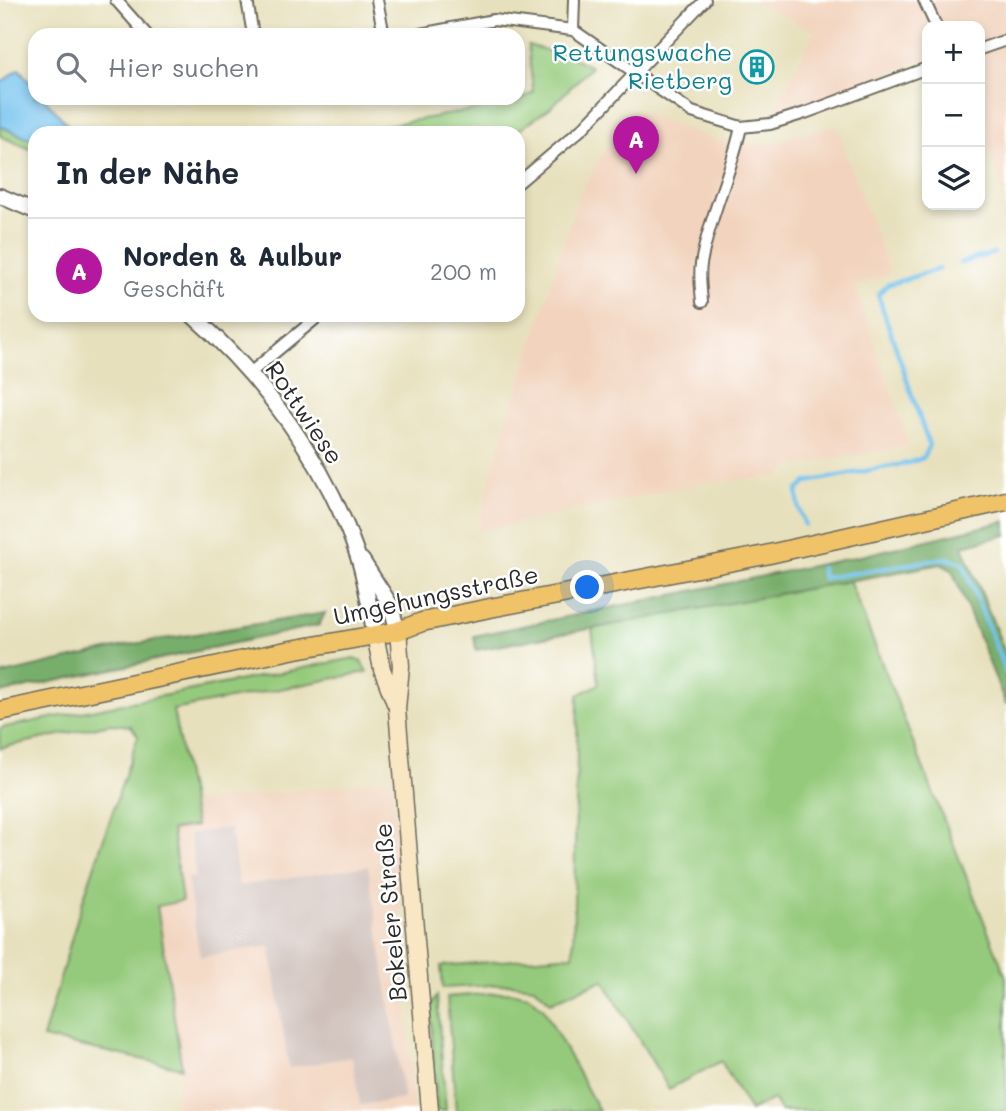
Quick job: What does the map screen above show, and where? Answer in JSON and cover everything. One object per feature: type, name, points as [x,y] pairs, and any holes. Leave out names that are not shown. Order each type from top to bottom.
[{"type":"main road","name":"Umgehungsstraße","points":[[0,711],[223,663],[398,631],[422,622],[765,555],[1006,501]]},
{"type":"main road","name":"Bokeler Straße","points":[[398,631],[401,666],[397,709],[430,1111]]},
{"type":"main road","name":"Bokeler Straße","points":[[375,635],[382,669],[397,709]]},
{"type":"street","points":[[116,0],[142,28]]},
{"type":"street","points":[[247,0],[252,28]]},
{"type":"street","points":[[377,0],[383,28]]},
{"type":"street","points":[[573,0],[573,30]]},
{"type":"street","points":[[525,177],[583,128],[705,0]]},
{"type":"street","points":[[924,0],[934,21]]},
{"type":"street","points":[[452,28],[494,20],[573,30],[692,112],[741,127],[770,124],[805,113],[922,70]]},
{"type":"street","points":[[985,47],[1006,40]]},
{"type":"street","points":[[702,302],[700,267],[708,233],[735,155],[741,127]]},
{"type":"street","points":[[0,196],[28,208]]},
{"type":"street","name":"Rottwiese","points":[[199,322],[250,373],[301,442],[329,490],[357,553],[390,604],[398,631]]},
{"type":"street","points":[[250,373],[312,322]]},
{"type":"street","name":"Rottwiese","points":[[357,553],[375,635]]},
{"type":"shaded area","points":[[753,0],[1006,0],[1006,199],[985,141],[985,21],[922,21],[922,61],[802,105],[772,113],[814,32]]},
{"type":"shaded area","points":[[638,110],[717,141],[767,144],[836,125],[890,274],[855,287],[910,446],[790,466],[779,477],[707,482],[477,532],[493,467],[577,201],[599,158]]},
{"type":"shaded area","points":[[392,779],[414,1111],[173,1111],[182,1067],[157,905],[182,900],[172,830],[195,825],[192,803]]},
{"type":"shaded area","points":[[230,828],[239,886],[368,866],[404,1099],[360,1105],[352,1057],[289,1068],[270,946],[200,957],[187,878],[196,877],[190,834]]},
{"type":"green space","points":[[528,45],[574,58],[591,67],[551,107],[525,126],[383,126],[501,105],[525,105],[525,97],[533,92]]},
{"type":"green space","points":[[0,126],[28,138],[28,148],[0,136]]},
{"type":"green space","points":[[1006,521],[1006,535],[963,546],[1006,655],[1006,705],[952,570],[941,564],[476,650],[474,636],[865,555]]},
{"type":"green space","points":[[849,580],[1006,977],[1006,1111],[780,1111],[773,1099],[750,1111],[721,1061],[669,1089],[603,980],[551,1002],[534,987],[510,984],[443,988],[441,966],[573,955],[578,695],[599,684],[592,629]]},
{"type":"green space","points":[[325,613],[319,625],[0,693],[0,675],[128,645]]},
{"type":"green space","points":[[354,658],[361,661],[367,672],[173,710],[196,826],[172,830],[182,901],[157,906],[182,1068],[43,1038],[80,909],[138,736],[131,726],[110,724],[0,748],[0,728]]},
{"type":"green space","points":[[509,992],[529,996],[543,1008],[599,1111],[456,1111],[447,997]]},
{"type":"green space","points":[[437,996],[446,1111],[437,1111],[430,1006]]},
{"type":"water","points":[[19,69],[28,80],[28,105],[50,105],[69,126],[28,126],[28,138],[0,126],[0,84]]},
{"type":"waterway","points":[[960,263],[994,253]]},
{"type":"waterway","points":[[805,525],[797,491],[807,482],[923,458],[929,445],[878,295],[887,285],[939,269]]},
{"type":"waterway","points":[[821,568],[823,578],[946,558],[963,563],[1006,673]]},
{"type":"place","name":"Rettungswache Rietberg","points":[[757,67]]},
{"type":"place","name":"Norden & Aulbur","points":[[636,174]]}]
